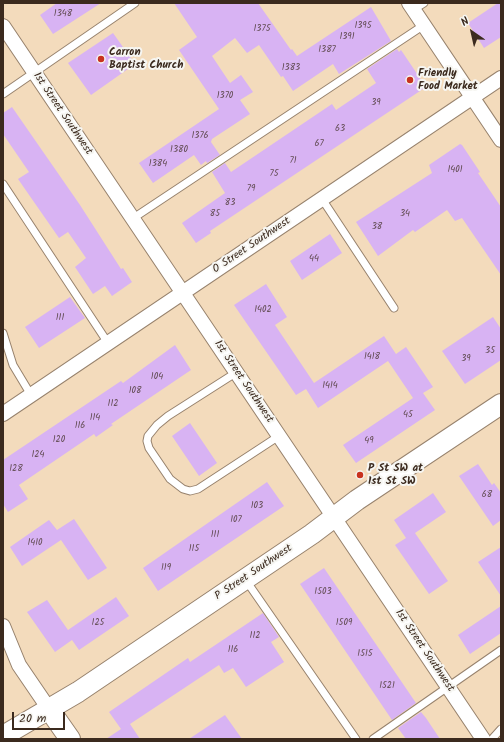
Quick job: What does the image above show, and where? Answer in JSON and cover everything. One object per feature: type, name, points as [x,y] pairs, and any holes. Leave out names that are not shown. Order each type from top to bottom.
[{"type":"street","points":[[415,5],[424,25],[501,140]]},
{"type":"street","name":"1st Street Southwest","points":[[3,26],[483,739]]},
{"type":"street","name":"O Street Southwest","points":[[3,414],[501,78]]},
{"type":"street","name":"P Street Southwest","points":[[3,736],[78,692],[334,518],[357,500],[501,404]]},
{"type":"street","points":[[3,626],[19,665],[70,739]]},
{"type":"lane","points":[[3,94],[135,3]]},
{"type":"lane","points":[[132,219],[424,25]]},
{"type":"lane","points":[[3,184],[108,343]]},
{"type":"lane","points":[[322,199],[394,308]]},
{"type":"lane","points":[[3,333],[13,365],[31,395]]},
{"type":"lane","points":[[237,372],[168,416],[157,425],[148,436],[147,441],[149,448],[170,479],[183,489],[190,491],[198,489],[279,436]]},
{"type":"lane","points":[[245,579],[356,739]]},
{"type":"lane","points":[[373,739],[501,650]]},
{"type":"lane","points":[[492,739],[501,730]]},
{"type":"building","points":[[57,3],[101,3],[53,34],[40,15]]},
{"type":"building","points":[[174,3],[258,3],[291,50],[292,49],[297,56],[371,7],[391,41],[339,74],[333,64],[293,91],[283,76],[281,77],[259,45],[247,53],[235,38],[212,56],[230,83],[241,75],[253,92],[240,100],[250,114],[212,139],[211,142],[220,155],[207,163],[206,161],[201,165],[194,155],[153,183],[139,163],[219,109],[179,50],[197,37]]},
{"type":"building","points":[[498,3],[501,3],[501,37],[484,48],[468,23]]},
{"type":"building","points":[[113,33],[135,64],[91,95],[68,63]]},
{"type":"building","points":[[397,49],[399,52],[401,50],[426,87],[210,231],[211,233],[196,243],[182,223],[225,193],[212,172],[225,163],[231,172],[332,104],[336,110],[376,83],[367,69]]},
{"type":"building","points":[[12,107],[80,205],[121,269],[123,268],[132,282],[112,296],[105,286],[93,294],[75,267],[86,258],[68,232],[59,238],[18,179],[29,172],[3,134],[3,113]]},
{"type":"building","points":[[460,144],[480,172],[478,173],[501,207],[501,275],[462,218],[455,221],[447,210],[415,232],[413,230],[378,256],[356,222],[432,173],[429,165]]},
{"type":"building","points":[[330,234],[342,253],[302,280],[290,261]]},
{"type":"building","points":[[266,284],[287,317],[275,325],[314,383],[384,336],[396,354],[406,347],[433,387],[423,393],[435,410],[356,463],[343,445],[413,398],[388,361],[318,408],[306,389],[296,395],[234,305]]},
{"type":"building","points":[[70,297],[85,318],[39,348],[25,327]]},
{"type":"building","points":[[493,317],[501,329],[501,360],[465,384],[442,351]]},
{"type":"building","points":[[175,345],[191,370],[111,424],[113,425],[96,437],[94,434],[19,485],[28,499],[8,512],[3,504],[3,460],[121,381],[123,383]]},
{"type":"building","points":[[190,423],[217,463],[199,476],[172,436]]},
{"type":"building","points":[[478,464],[492,485],[494,483],[501,493],[501,520],[493,526],[459,476]]},
{"type":"building","points":[[267,482],[284,506],[158,591],[143,568]]},
{"type":"building","points":[[433,493],[446,512],[415,533],[448,581],[429,594],[395,545],[406,538],[394,520]]},
{"type":"building","points":[[74,519],[107,568],[88,580],[61,540],[22,566],[10,547],[49,520],[57,530]]},
{"type":"building","points":[[501,547],[501,596],[478,562]]},
{"type":"building","points":[[324,568],[416,703],[392,720],[300,584]]},
{"type":"building","points":[[116,597],[129,616],[79,650],[72,640],[55,652],[27,612],[47,600],[68,630]]},
{"type":"building","points":[[501,606],[501,633],[470,654],[458,635]]},
{"type":"building","points":[[263,613],[279,637],[271,642],[284,662],[246,687],[233,668],[224,673],[219,665],[130,724],[140,739],[106,739],[121,729],[109,712],[188,658],[190,662]]},
{"type":"building","points":[[421,712],[440,739],[406,739],[398,728]]},
{"type":"building","points":[[225,715],[242,739],[189,739]]},
{"type":"place","name":"Carron Baptist Church","points":[[101,59]]},
{"type":"place","name":"Friendly Food Market","points":[[410,80]]},
{"type":"place","name":"P St SW at 1st St SW","points":[[360,475]]}]
